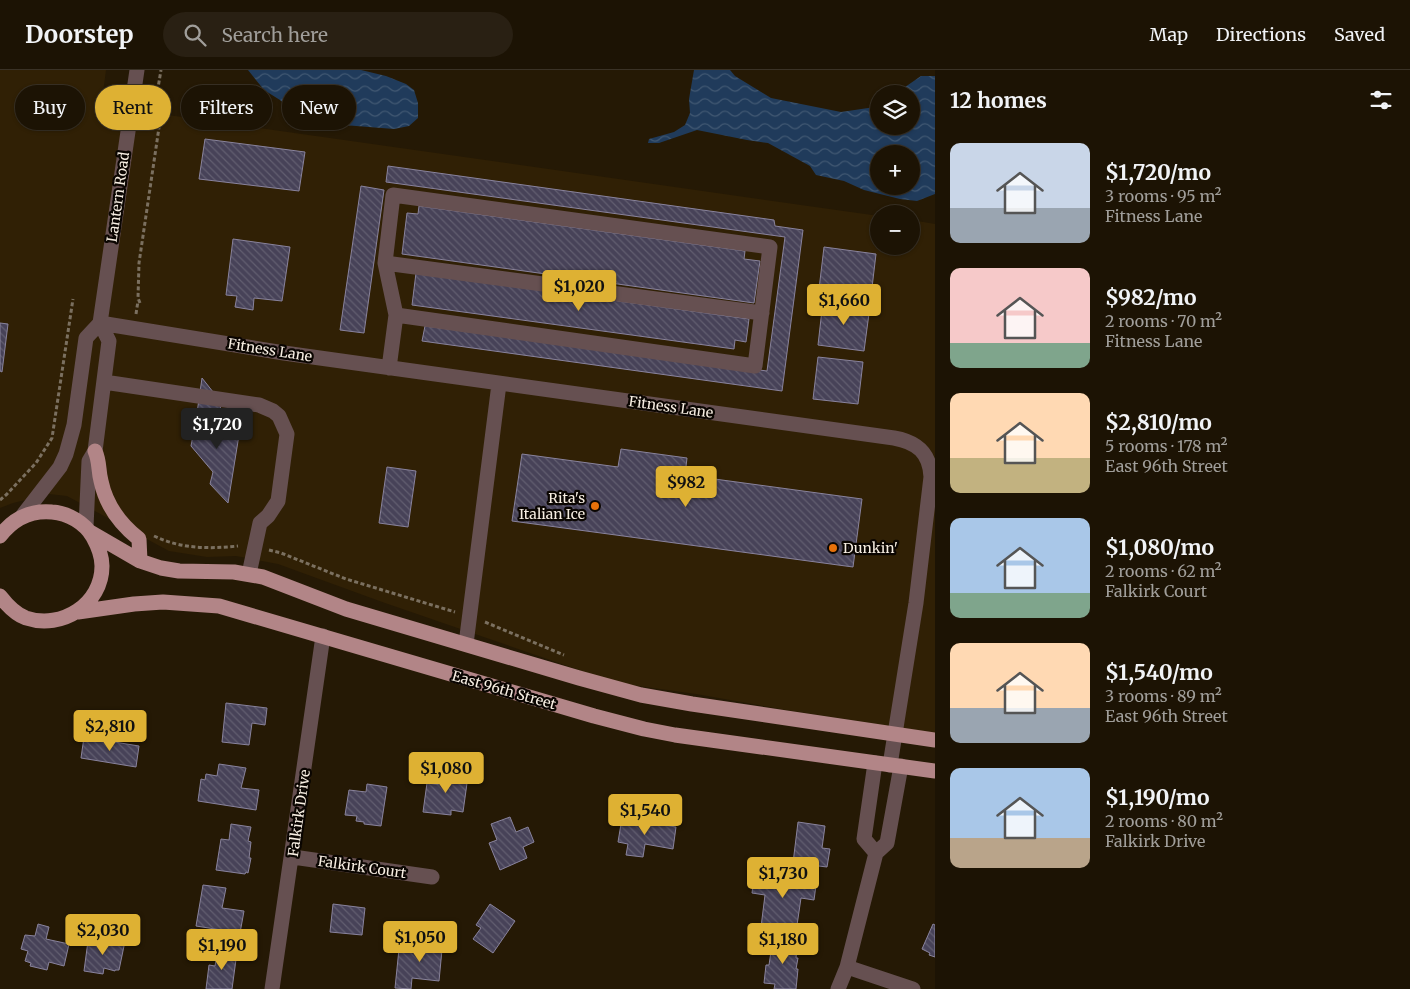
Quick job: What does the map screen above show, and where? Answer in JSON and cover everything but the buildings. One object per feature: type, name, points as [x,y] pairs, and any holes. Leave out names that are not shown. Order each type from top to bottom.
[{"type":"main road","points":[[95,451],[99,461],[101,480],[106,497],[119,521],[139,539],[140,561]]},
{"type":"main road","points":[[3,530],[23,515],[41,511],[60,512],[76,520],[88,530],[140,561],[161,568],[179,571],[249,574],[283,584],[346,609],[641,694],[935,740]]},
{"type":"main road","points":[[78,612],[91,599],[99,583],[102,565],[99,548],[88,530]]},
{"type":"main road","name":"East 96th Street","points":[[0,596],[10,608],[26,618],[44,621],[62,619],[78,612],[147,603],[191,603],[233,610],[644,729],[675,735],[935,771]]},
{"type":"street","name":"Lantern Road","points":[[88,530],[89,461],[95,451],[109,341],[100,323],[136,70]]},
{"type":"street","points":[[389,368],[396,315],[385,263],[393,195],[770,247],[755,366],[396,315]]},
{"type":"street","points":[[385,263],[762,313]]},
{"type":"street","name":"Lantern Road","points":[[23,515],[60,467],[66,454],[74,425],[86,338],[100,323]]},
{"type":"street","name":"Fitness Lane","points":[[100,323],[499,384],[894,438],[910,442],[917,447],[931,465],[932,477],[917,593],[895,734],[896,766],[887,843],[876,853],[847,967],[838,989]]},
{"type":"street","points":[[104,382],[259,405],[279,416],[287,434],[278,501],[268,516],[260,523],[249,574]]},
{"type":"street","points":[[466,644],[499,384]]},
{"type":"street","name":"Falkirk Drive","points":[[272,989],[323,636]]},
{"type":"street","points":[[875,762],[864,839],[876,853]]},
{"type":"street","name":"Falkirk Court","points":[[292,857],[432,877]]},
{"type":"street","points":[[847,967],[913,989]]},
{"type":"path","points":[[140,304],[138,298],[140,264],[160,114],[157,94],[161,70]]},
{"type":"path","points":[[0,500],[36,463],[52,438],[73,300]]},
{"type":"path","points":[[150,534],[173,544],[191,547],[239,546]]},
{"type":"path","points":[[272,550],[346,579],[496,625],[570,658]]},
{"type":"shaded area","points":[[0,70],[106,70],[104,85],[95,85],[95,130],[171,130],[171,115],[181,117],[181,130],[272,130],[870,215],[870,255],[920,255],[920,222],[935,224],[935,733],[617,683],[278,564],[236,556],[207,557],[169,551],[67,496],[49,494],[0,508]]},
{"type":"water","points":[[248,70],[361,70],[386,76],[406,84],[414,90],[418,103],[418,118],[409,126],[394,129],[356,126],[356,85],[282,85],[282,102],[272,95],[272,85],[260,85]]},
{"type":"water","points":[[694,70],[730,70],[735,76],[771,98],[841,112],[870,108],[870,135],[920,135],[920,85],[908,85],[921,76],[935,76],[935,194],[917,201],[884,195],[920,195],[920,145],[870,145],[870,192],[844,181],[816,175],[810,166],[768,143],[697,130],[659,143],[648,143],[649,139],[674,132],[685,125],[690,113],[689,99]]},
{"type":"place","name":"Rita's Italian Ice","points":[[595,506]]},
{"type":"place","name":"Dunkin'","points":[[833,548]]}]
